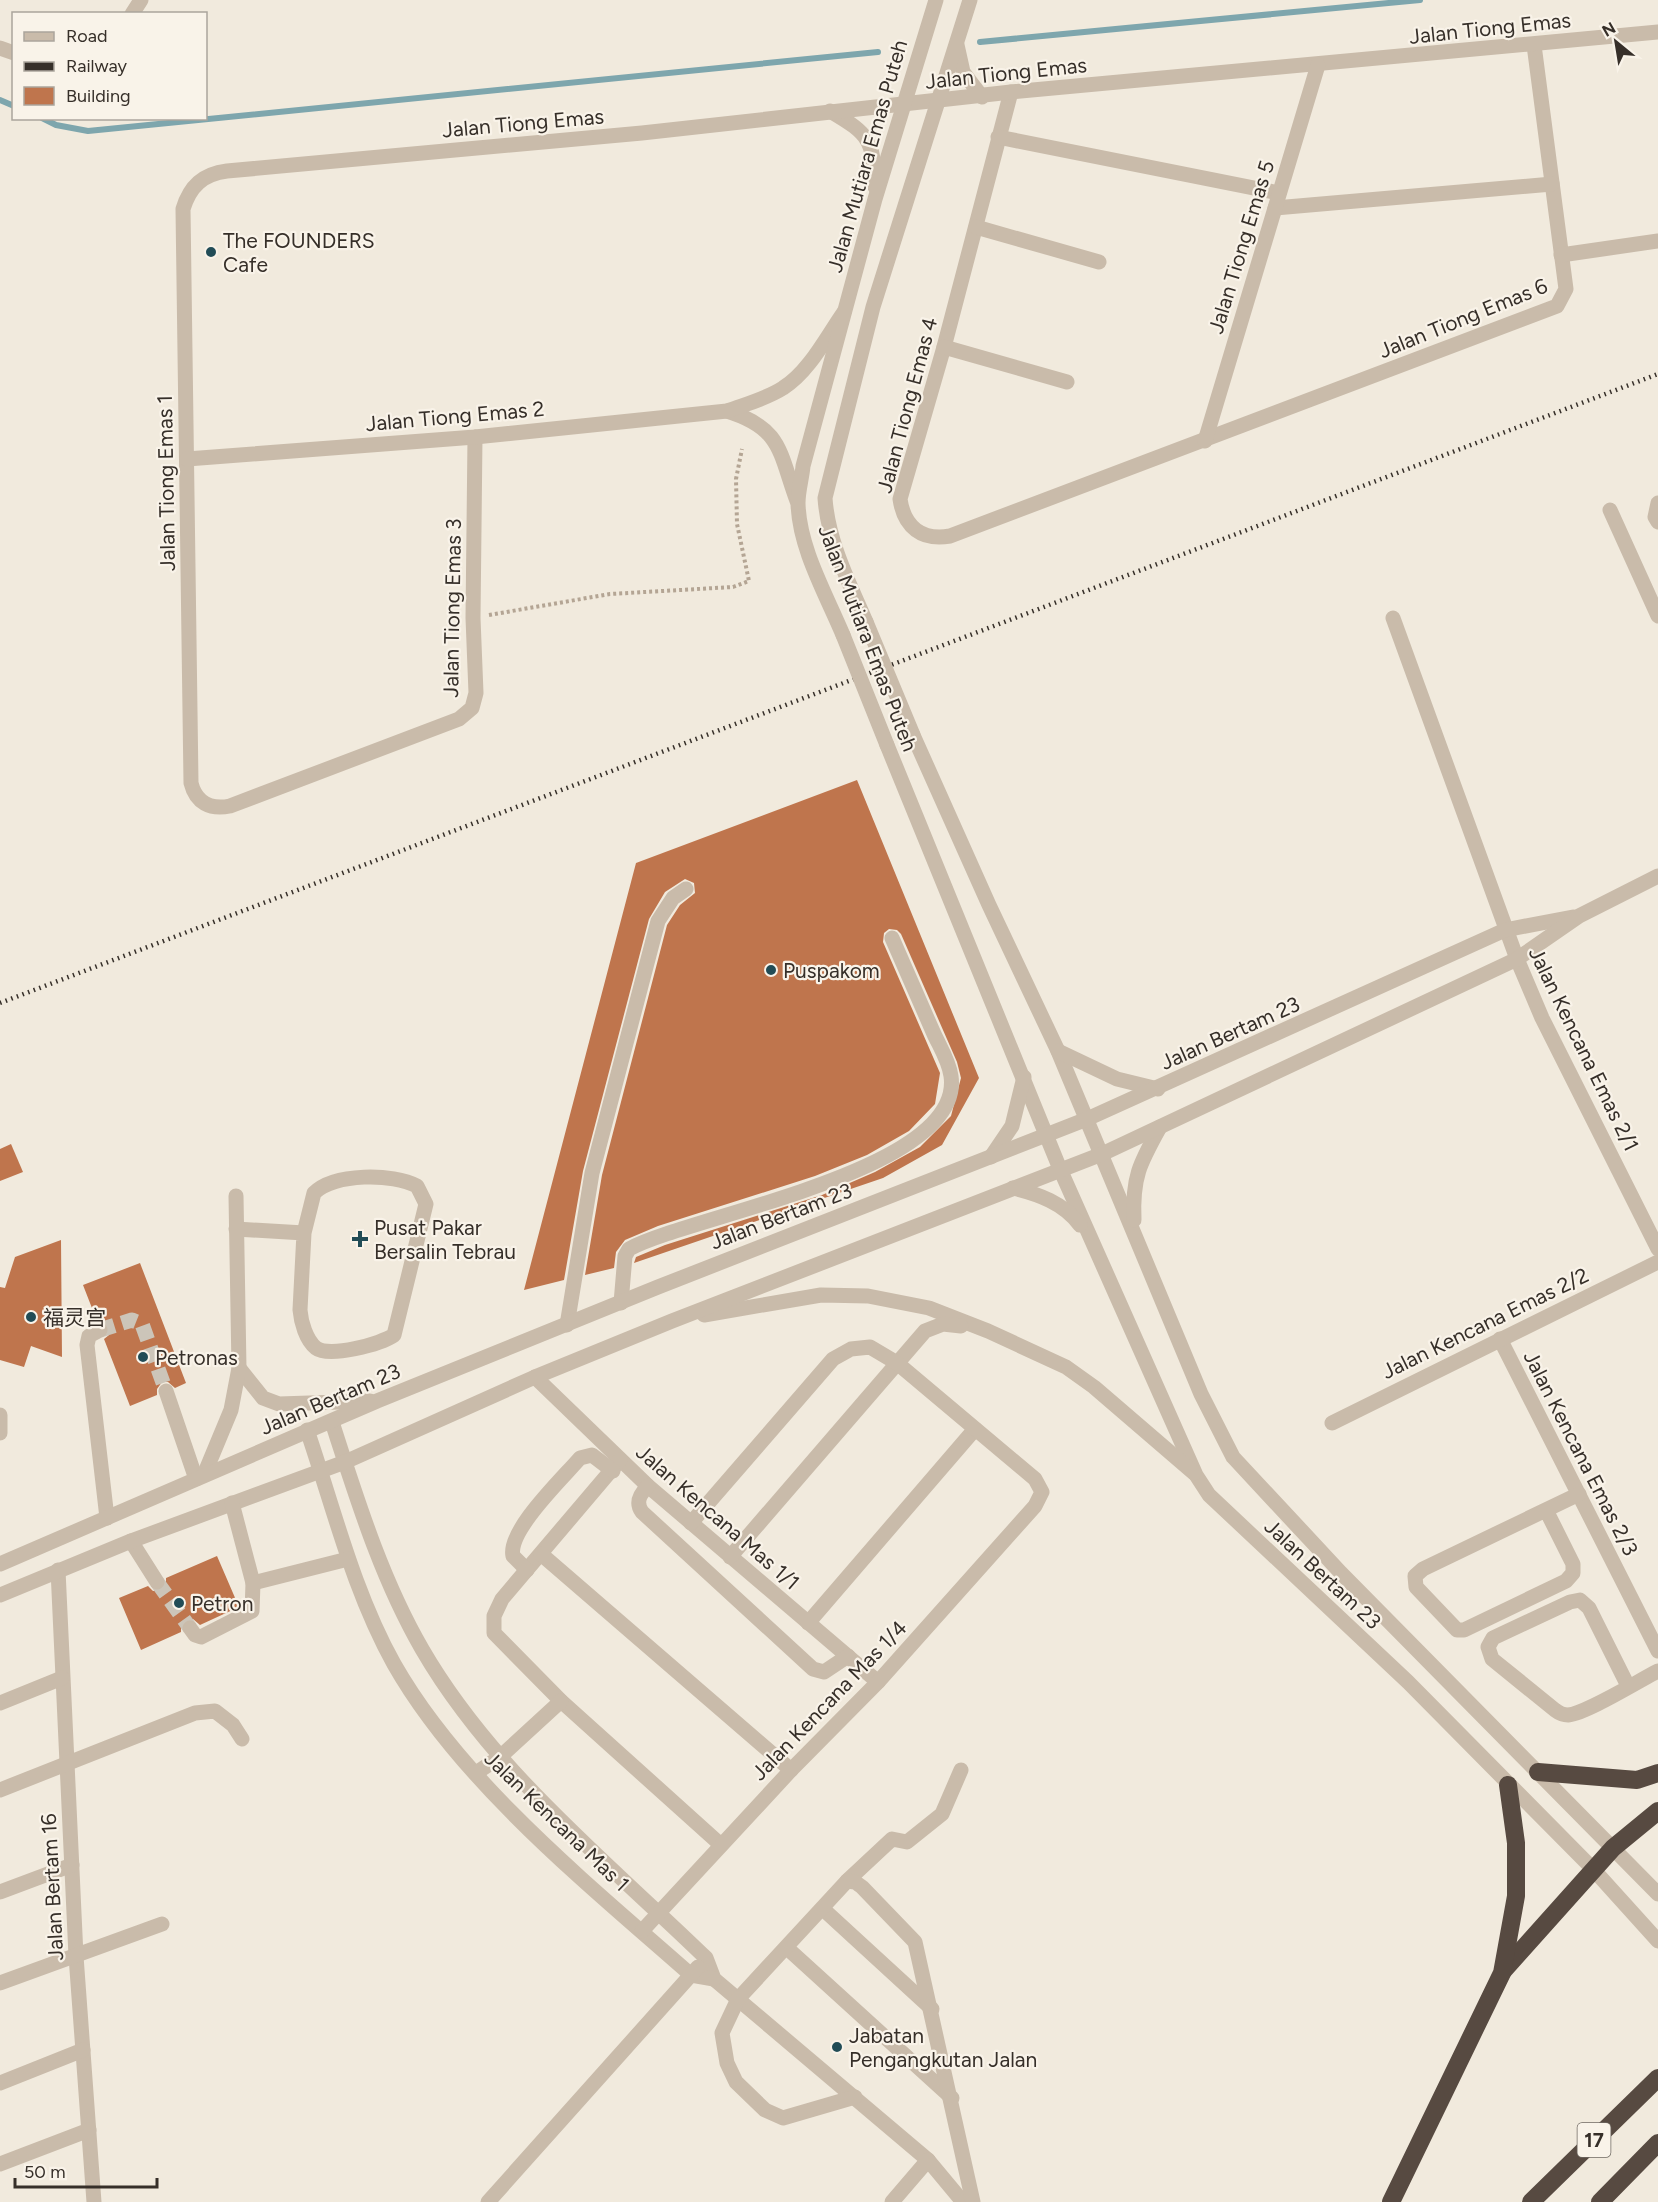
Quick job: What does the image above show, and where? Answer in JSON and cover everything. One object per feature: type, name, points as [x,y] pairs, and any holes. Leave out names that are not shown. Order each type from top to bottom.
[{"type":"highway","points":[[1538,1772],[1637,1780],[1658,1773]]},
{"type":"highway","points":[[1502,1973],[1516,1896],[1516,1843],[1508,1785]]},
{"type":"highway","points":[[1391,2202],[1502,1973],[1613,1848],[1658,1811]]},
{"type":"highway","name":"17","points":[[1531,2202],[1658,2078]]},
{"type":"highway","name":"17","points":[[1600,2202],[1658,2143]]},
{"type":"street","name":"Jalan Mutiara Emas Puteh","points":[[936,0],[875,199],[803,466],[798,502],[809,552],[1060,1169]]},
{"type":"street","name":"Jalan Mutiara Emas Puteh","points":[[970,0],[873,307],[825,498],[827,520],[832,541],[914,735],[989,905],[1058,1051],[1102,1154]]},
{"type":"street","name":"Jalan Tiong Emas","points":[[216,172],[642,133],[1011,92],[1658,32]]},
{"type":"street","points":[[956,42],[963,72],[982,97]]},
{"type":"street","name":"Jalan Tiong Emas 6","points":[[1205,441],[1557,306],[1566,289],[1534,45]]},
{"type":"street","name":"Jalan Tiong Emas 5","points":[[1205,441],[1318,65]]},
{"type":"street","name":"Jalan Tiong Emas 4","points":[[1011,92],[944,347],[900,499],[905,520],[923,535],[938,538],[950,536],[1205,441]]},
{"type":"street","points":[[830,111],[860,128],[868,140],[873,157],[875,199]]},
{"type":"street","points":[[998,137],[1279,193]]},
{"type":"street","name":"Jalan Tiong Emas 1","points":[[205,804],[193,791],[191,783],[183,209],[186,198],[197,183],[216,172]]},
{"type":"street","points":[[1275,208],[1552,184]]},
{"type":"street","points":[[975,227],[1099,262]]},
{"type":"street","points":[[1561,255],[1658,241]]},
{"type":"street","name":"Jalan Tiong Emas 2","points":[[187,459],[476,436],[727,411],[765,398],[785,387],[804,369],[844,312]]},
{"type":"street","points":[[944,347],[1067,382]]},
{"type":"street","name":"Jalan Tiong Emas 2","points":[[727,411],[750,418],[765,428],[778,446],[798,502]]},
{"type":"street","name":"Jalan Tiong Emas 3","points":[[205,804],[220,808],[230,806],[459,719],[472,708],[476,693],[473,618],[476,436]]},
{"type":"street","points":[[1658,503],[1655,517],[1658,522]]},
{"type":"street","points":[[1610,510],[1658,616]]},
{"type":"street","name":"Jalan Kencana Emas 2/1","points":[[1393,618],[1517,959],[1542,1018],[1658,1249]]},
{"type":"street","name":"Jalan Bertam 23","points":[[0,1595],[131,1540],[345,1462],[535,1377],[672,1321],[1102,1154],[1517,959],[1579,916],[1658,876]]},
{"type":"street","points":[[567,1325],[592,1173],[658,921],[673,898],[686,889]]},
{"type":"street","name":"Jalan Bertam 23","points":[[0,1564],[377,1401],[1047,1136],[1158,1089],[1505,930],[1579,916]]},
{"type":"street","points":[[621,1303],[622,1275],[629,1249],[864,1168],[914,1140],[940,1113],[951,1088],[948,1064],[892,938]]},
{"type":"street","points":[[1058,1051],[1117,1079],[1158,1089]]},
{"type":"street","points":[[991,1157],[1012,1126],[1024,1077]]},
{"type":"street","points":[[1135,1232],[1133,1194],[1138,1166],[1160,1127]]},
{"type":"street","name":"Jalan Bertam 23","points":[[1102,1154],[1201,1394],[1233,1457],[1341,1573],[1658,1894]]},
{"type":"street","name":"Jalan Bertam 23","points":[[1060,1169],[1196,1475],[1209,1495],[1408,1682],[1593,1869],[1658,1941]]},
{"type":"street","points":[[386,1178],[402,1180],[417,1186],[426,1204],[394,1335],[365,1346],[330,1352],[322,1351],[311,1343],[301,1320],[300,1310],[304,1233],[314,1193],[333,1181],[386,1178]]},
{"type":"street","points":[[1013,1188],[1040,1195],[1072,1214],[1095,1247]]},
{"type":"street","points":[[200,1477],[231,1410],[239,1368],[236,1196]]},
{"type":"street","points":[[236,1229],[304,1233]]},
{"type":"street","name":"Jalan Kencana Emas 2/2","points":[[1332,1423],[1658,1262]]},
{"type":"street","points":[[672,1321],[821,1295],[867,1296],[929,1308],[988,1331],[1066,1367],[1094,1387],[1196,1475]]},
{"type":"street","points":[[730,1557],[925,1331],[934,1326],[949,1325],[988,1331]]},
{"type":"street","points":[[100,1330],[89,1336],[87,1345],[108,1518]]},
{"type":"street","name":"Jalan Kencana Emas 2/3","points":[[1500,1339],[1658,1651]]},
{"type":"street","points":[[691,1523],[833,1359],[851,1349],[870,1347],[897,1363],[975,1429],[808,1623]]},
{"type":"street","points":[[239,1368],[263,1398],[279,1404],[377,1401]]},
{"type":"street","name":"Jalan Kencana Mas 1/1","points":[[535,1377],[616,1466],[648,1486],[878,1682]]},
{"type":"street","points":[[166,1391],[200,1477]]},
{"type":"street","points":[[0,1415],[0,1432]]},
{"type":"street","name":"Jalan Kencana Mas 1","points":[[332,1422],[375,1547],[406,1619],[442,1682],[500,1757],[706,1958],[714,1979],[928,2160],[963,2202]]},
{"type":"street","name":"Jalan Kencana Mas 1/4","points":[[642,1931],[791,1770],[878,1682],[1035,1506],[1042,1492],[1035,1479],[975,1429]]},
{"type":"street","name":"Jalan Kencana Mas 1","points":[[307,1430],[348,1559],[374,1624],[415,1699],[503,1804],[690,1975]]},
{"type":"street","points":[[527,1570],[513,1556],[513,1541],[529,1518],[580,1458],[592,1455],[616,1466],[541,1554],[502,1599],[494,1616],[494,1633],[561,1701],[721,1845]]},
{"type":"street","points":[[648,1486],[639,1497],[639,1508],[642,1512],[813,1669],[824,1672],[848,1656]]},
{"type":"street","points":[[1546,1510],[1573,1564],[1573,1573],[1566,1581],[1464,1630],[1457,1630],[1416,1587],[1415,1576],[1423,1569],[1579,1494]]},
{"type":"street","points":[[190,1628],[195,1635],[201,1637],[248,1616],[252,1611],[253,1583],[232,1503]]},
{"type":"street","points":[[131,1540],[157,1582]]},
{"type":"street","points":[[541,1554],[791,1770]]},
{"type":"street","points":[[253,1583],[348,1559]]},
{"type":"street","name":"Jalan Bertam 16","points":[[58,1570],[76,1956],[94,2202]]},
{"type":"street","points":[[1628,1686],[1588,1608],[1580,1600],[1570,1602],[1493,1638],[1488,1647],[1492,1659],[1555,1710],[1565,1715],[1576,1713],[1658,1671]]},
{"type":"street","points":[[0,1703],[62,1678]]},
{"type":"street","points":[[476,1773],[500,1757],[561,1701]]},
{"type":"street","points":[[0,1790],[195,1713],[215,1711],[232,1725],[242,1740]]},
{"type":"street","points":[[855,2097],[783,2118],[765,2110],[736,2082],[727,2063],[722,2033],[738,1999],[847,1881],[892,1839],[907,1842],[942,1814],[962,1770]]},
{"type":"street","points":[[0,1892],[72,1865]]},
{"type":"street","points":[[847,1881],[855,1882],[862,1887],[915,1942],[952,2098],[973,2202]]},
{"type":"street","points":[[823,1909],[932,2009]]},
{"type":"street","points":[[0,1983],[162,1924]]},
{"type":"street","points":[[787,1948],[952,2098]]},
{"type":"street","points":[[488,2202],[706,1958]]},
{"type":"street","points":[[690,1975],[714,1979]]},
{"type":"street","points":[[0,2083],[83,2050]]},
{"type":"street","points":[[0,2164],[89,2130]]},
{"type":"street","points":[[900,2198],[928,2160]]},
{"type":"path","points":[[473,618],[610,594],[733,587],[749,581],[737,524],[736,478],[742,449]]},
{"type":"building","name":"Puspakom","points":[[857,780],[979,1078],[942,1145],[883,1178],[634,1263],[636,1257],[665,1245],[822,1195],[875,1172],[920,1147],[951,1116],[961,1078],[957,1062],[901,934],[897,930],[889,929],[884,933],[883,942],[940,1073],[935,1104],[909,1131],[867,1155],[815,1176],[658,1226],[625,1240],[616,1252],[614,1268],[585,1275],[602,1175],[667,925],[680,905],[695,893],[694,883],[685,879],[665,892],[649,919],[583,1171],[564,1280],[524,1290],[636,863]]},
{"type":"building","points":[[11,1144],[23,1172],[0,1181],[0,1149]]},
{"type":"building","name":"福灵宫","points":[[61,1240],[62,1357],[31,1346],[24,1367],[0,1360],[0,1287],[5,1288],[15,1257]]},
{"type":"building","name":"Petronas","points":[[140,1263],[186,1383],[175,1388],[168,1382],[162,1382],[157,1389],[157,1395],[130,1406],[104,1339],[109,1335],[109,1326],[105,1321],[97,1321],[83,1285]]},
{"type":"building","name":"Petron","points":[[217,1556],[239,1607],[200,1625],[193,1619],[185,1620],[181,1625],[181,1632],[141,1650],[119,1598],[148,1586],[153,1591],[162,1590],[166,1586],[166,1578]]},
{"type":"waterway","points":[[980,42],[1420,0]]},
{"type":"waterway","points":[[207,119],[878,52]]},
{"type":"waterway","points":[[0,100],[12,105]]},
{"type":"waterway","points":[[46,120],[56,125],[88,131],[198,120]]},
{"type":"tunnel","points":[[100,1330],[132,1320],[142,1324],[166,1391]]},
{"type":"tunnel","points":[[157,1582],[190,1628]]},
{"type":"railway","points":[[0,1003],[1658,374]]},
{"type":"place","name":"The FOUNDERS Cafe","points":[[211,252]]},
{"type":"place","name":"Puspakom","points":[[771,970]]},
{"type":"place","name":"Pusat Pakar Bersalin Tebrau","points":[[360,1239]]},
{"type":"place","name":"福灵宫","points":[[31,1317]]},
{"type":"place","name":"Petronas","points":[[143,1357]]},
{"type":"place","name":"Petron","points":[[179,1603]]},
{"type":"place","name":"Jabatan Pengangkutan Jalan","points":[[837,2047]]}]
